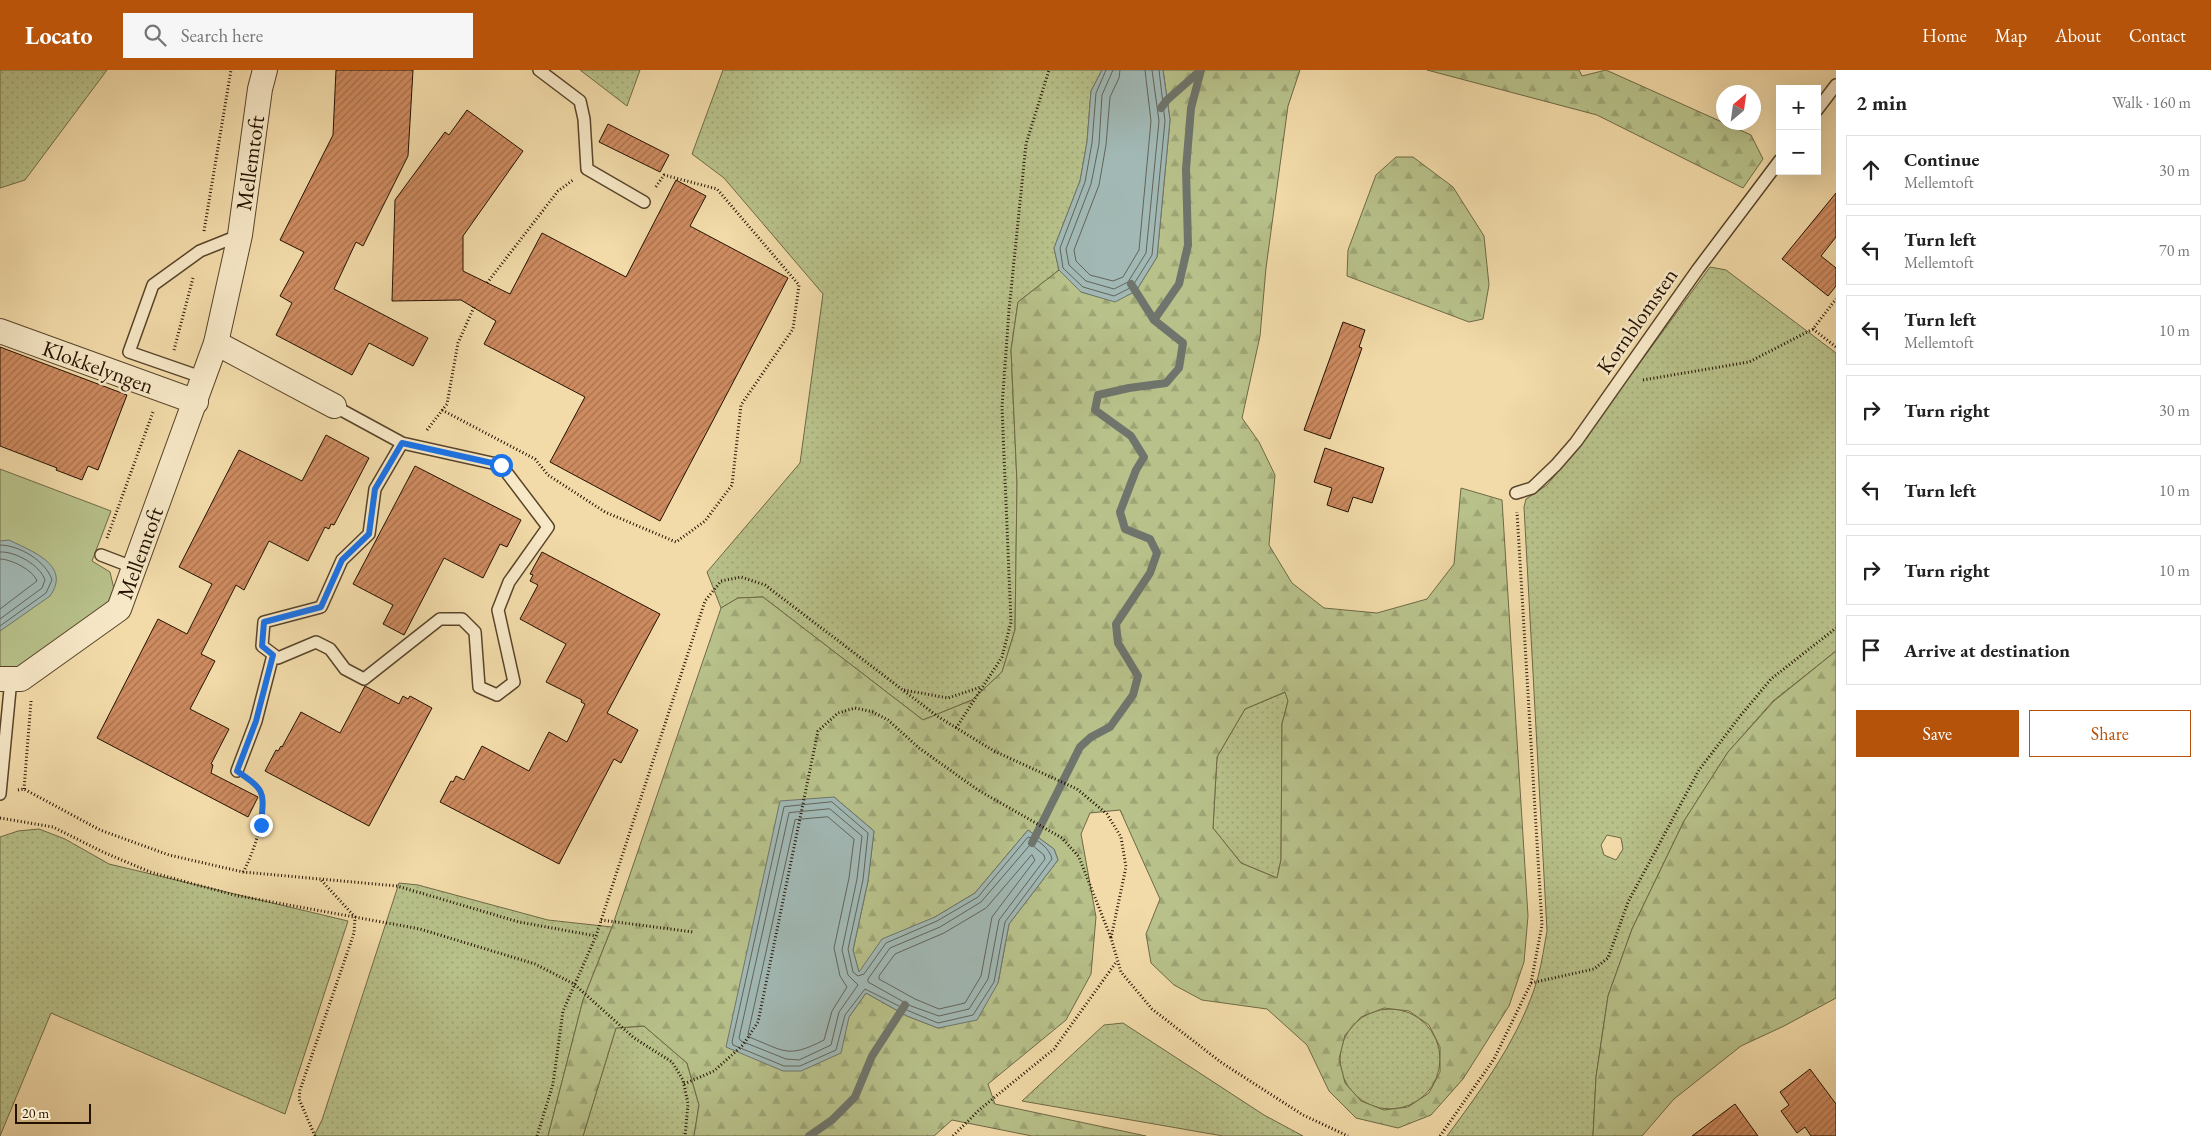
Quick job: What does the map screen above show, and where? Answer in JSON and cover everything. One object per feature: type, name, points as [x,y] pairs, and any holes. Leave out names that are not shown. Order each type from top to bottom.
[{"type":"street","name":"Mellemtoft","points":[[6,679],[21,679],[119,609],[216,343],[240,235],[260,89],[265,70]]},
{"type":"street","name":"Klokkelyngen","points":[[0,331],[196,402]]},
{"type":"street","points":[[216,343],[334,406]]},
{"type":"lane","points":[[539,70],[580,101],[584,119],[587,169],[644,202]]},
{"type":"lane","points":[[1821,105],[1836,85]]},
{"type":"lane","name":"Kornblomsten","points":[[1516,493],[1532,488],[1576,442],[1698,269],[1776,165]]},
{"type":"lane","points":[[204,378],[129,352],[153,286],[200,251],[240,235]]},
{"type":"lane","points":[[334,406],[407,444],[501,465],[548,527],[509,582],[498,610],[514,682],[497,695],[479,687],[476,632],[462,620],[440,619],[364,680],[345,669],[330,649],[316,642],[278,658],[262,646],[264,622],[321,607],[342,560],[369,534],[375,489],[407,444]]},
{"type":"lane","points":[[101,555],[135,568]]},
{"type":"lane","points":[[237,771],[256,721],[273,655]]},
{"type":"lane","name":"Mellemtoft","points":[[0,794],[6,679]]},
{"type":"path","points":[[170,366],[200,251],[231,70]]},
{"type":"path","points":[[956,728],[1002,657],[1011,622],[1002,407],[1009,310],[1026,144],[1049,70]]},
{"type":"path","points":[[487,283],[558,191],[587,169]]},
{"type":"path","points":[[442,410],[536,459],[548,475],[605,512],[656,535],[676,542],[705,520],[732,485],[741,406],[793,329],[799,285],[717,189],[664,175],[644,202]]},
{"type":"path","points":[[1617,384],[1749,362],[1812,329],[1836,300]]},
{"type":"path","points":[[407,444],[447,404],[458,343],[474,307]]},
{"type":"path","points":[[1812,329],[1836,347]]},
{"type":"path","points":[[101,555],[161,389]]},
{"type":"path","points":[[1440,1136],[1494,1059],[1531,983],[1542,925],[1516,493]]},
{"type":"path","points":[[537,1136],[552,1084],[563,1011],[596,936],[705,601],[721,581],[741,577],[764,585],[956,728],[994,751],[1077,789],[1107,814],[1121,837],[1126,867],[1111,938]]},
{"type":"path","points":[[1531,983],[1594,969],[1608,958],[1628,902],[1700,770],[1741,715],[1771,679],[1836,628]]},
{"type":"path","points":[[36,668],[45,685],[30,702],[24,789],[100,830],[169,855],[243,872],[397,886],[519,922],[596,936]]},
{"type":"path","points":[[904,690],[948,698],[982,687]]},
{"type":"path","points":[[684,1084],[714,1071],[743,1045],[758,1022],[818,731],[838,713],[855,708],[873,712],[888,720],[919,748],[978,790],[1057,835],[1079,857],[1111,938],[1121,972],[1152,1009],[1222,1063],[1303,1115],[1348,1136]]},
{"type":"path","points":[[237,771],[258,785],[263,794],[261,825],[243,872]]},
{"type":"path","points":[[0,818],[53,827],[103,852],[150,872],[234,895],[420,929],[526,961],[574,984],[634,1038],[672,1062],[684,1084],[688,1104],[685,1136]]},
{"type":"path","points":[[315,1136],[300,1099],[300,1090],[354,933],[355,917],[321,880]]},
{"type":"path","points":[[601,920],[693,932]]},
{"type":"path","points":[[953,1136],[979,1110],[1054,1049],[1118,960]]},
{"type":"green space","points":[[0,70],[107,70],[25,180],[0,188]]},
{"type":"green space","points":[[580,70],[640,70],[627,106]]},
{"type":"green space","points":[[723,70],[1102,70],[1091,91],[1087,142],[1080,181],[1054,248],[1059,270],[1018,302],[1011,350],[1017,483],[1015,630],[1002,672],[972,700],[923,720],[763,597],[738,598],[721,608],[707,572],[800,463],[823,294],[724,178],[692,154]]},
{"type":"green space","points":[[1163,70],[1300,70],[1288,106],[1266,268],[1260,336],[1242,418],[1259,442],[1275,475],[1269,545],[1292,583],[1324,608],[1377,613],[1427,599],[1454,564],[1461,488],[1502,500],[1528,916],[1524,962],[1509,1006],[1463,1079],[1431,1115],[1398,1128],[1356,1118],[1329,1091],[1307,1045],[1267,1009],[1202,1000],[1174,985],[1151,963],[1146,934],[1160,899],[1120,810],[1090,813],[1081,834],[1096,917],[1091,974],[1066,1020],[988,1084],[995,1104],[1146,1136],[1032,1136],[952,1120],[934,1136],[694,1136],[699,1105],[687,1063],[644,1026],[616,1028],[583,1136],[548,1136],[583,1000],[612,927],[721,608],[738,598],[763,597],[923,720],[972,700],[1002,672],[1015,630],[1017,483],[1011,350],[1018,302],[1059,270],[1081,292],[1115,301],[1136,291],[1157,257],[1170,120]],"holes":[[[1285,692],[1288,701],[1282,724],[1281,860],[1277,878],[1241,863],[1213,828],[1217,757],[1245,709]],[[834,797],[874,831],[868,881],[853,950],[859,973],[935,917],[975,893],[1028,830],[1054,849],[1058,860],[1009,924],[998,983],[938,1028],[907,1016],[866,993],[849,1017]],[[1384,1008],[1409,1011],[1429,1025],[1440,1047],[1440,1072],[1429,1093],[1408,1107],[1384,1110],[1361,1101],[1345,1083],[1339,1059],[1345,1035],[1361,1017]]]},
{"type":"green space","points":[[1427,70],[1579,70],[1582,76],[1606,70],[1716,119],[1716,130],[1740,130],[1751,135],[1763,159],[1743,188],[1597,115]]},
{"type":"green space","points":[[1396,157],[1413,157],[1453,187],[1484,236],[1489,285],[1483,319],[1469,322],[1347,276],[1348,250],[1376,175]]},
{"type":"green space","points":[[1710,267],[1726,270],[1836,353],[1836,651],[1773,701],[1728,752],[1684,821],[1632,929],[1608,996],[1596,1077],[1593,1136],[1447,1136],[1487,1080],[1511,1040],[1531,998],[1543,954],[1547,931],[1524,507],[1526,499],[1547,485],[1573,454]],"holes":[[[1607,835],[1621,838],[1623,849],[1616,860],[1604,855],[1601,845]]]},
{"type":"green space","points":[[0,469],[111,511],[92,561],[110,572],[114,589],[104,612],[9,672],[0,671]]},
{"type":"green space","points":[[1836,651],[1836,998],[1784,1026],[1741,1046],[1674,1099],[1642,1136],[1593,1136],[1596,1077],[1608,996],[1632,929],[1684,821],[1728,752],[1774,701]]},
{"type":"green space","points":[[1286,692],[1288,701],[1282,724],[1281,860],[1277,878],[1241,863],[1213,828],[1217,757],[1245,709]]},
{"type":"green space","points":[[39,829],[65,839],[109,864],[348,921],[285,1114],[51,1013],[0,1136],[0,837],[18,831]]},
{"type":"green space","points":[[399,883],[418,885],[548,920],[612,927],[583,1000],[548,1136],[314,1136],[322,1120]]},
{"type":"green space","points":[[1390,1009],[1409,1012],[1426,1023],[1437,1040],[1440,1059],[1437,1078],[1426,1095],[1409,1106],[1390,1109],[1371,1106],[1354,1095],[1343,1078],[1340,1059],[1343,1040],[1354,1023],[1371,1012]]},
{"type":"green space","points":[[1123,1023],[1264,1115],[1303,1136],[1223,1136],[1022,1101],[1104,1025]]},
{"type":"green space","points":[[644,1026],[687,1063],[699,1105],[694,1136],[583,1136],[616,1028]]},
{"type":"water","points":[[1102,70],[1163,70],[1170,120],[1157,257],[1136,291],[1115,302],[1081,292],[1059,270],[1054,248],[1080,181],[1087,142],[1091,91]]},
{"type":"water","points":[[9,540],[37,554],[46,561],[56,576],[55,585],[50,596],[0,631],[0,541]]},
{"type":"water","points":[[834,797],[874,831],[868,881],[853,950],[859,972],[882,939],[935,917],[975,893],[1028,830],[1054,849],[1058,860],[1009,924],[998,983],[977,1020],[938,1028],[907,1016],[866,993],[849,1017],[841,1053],[801,1071],[783,1071],[726,1047],[780,801]]},
{"type":"building","points":[[336,70],[413,70],[408,156],[363,246],[356,242],[334,289],[428,338],[413,366],[369,343],[352,375],[276,335],[292,303],[280,296],[304,252],[280,240],[333,135]]},
{"type":"building","points":[[467,110],[523,151],[463,236],[463,271],[510,294],[542,233],[626,277],[676,180],[706,196],[690,226],[788,278],[660,521],[550,462],[585,397],[484,344],[496,321],[461,300],[392,301],[395,200],[445,132],[449,135]]},
{"type":"building","points":[[608,124],[669,155],[660,172],[599,142]]},
{"type":"building","points":[[1836,193],[1836,237],[1821,256],[1836,268],[1836,286],[1828,296],[1782,259]]},
{"type":"building","points":[[1343,322],[1365,330],[1359,347],[1362,348],[1330,439],[1304,430]]},
{"type":"building","points":[[0,347],[127,395],[98,470],[88,466],[82,480],[56,470],[57,468],[0,446]]},
{"type":"building","points":[[326,435],[369,458],[334,525],[331,524],[329,529],[325,527],[308,561],[269,541],[244,590],[236,585],[201,654],[215,661],[190,709],[229,729],[211,764],[213,765],[211,773],[258,797],[248,817],[97,738],[158,619],[187,634],[212,584],[179,567],[239,450],[302,481]]},
{"type":"building","points":[[1325,448],[1384,468],[1372,503],[1353,497],[1348,512],[1327,505],[1332,488],[1314,482]]},
{"type":"building","points":[[415,466],[521,520],[507,547],[500,544],[483,578],[444,558],[404,635],[383,624],[393,605],[353,584]]},
{"type":"building","points":[[542,552],[660,614],[607,713],[638,730],[621,763],[614,759],[559,864],[440,802],[451,781],[453,782],[456,776],[464,780],[482,746],[529,771],[549,732],[567,742],[585,704],[581,702],[582,700],[546,682],[566,644],[520,619],[538,585],[530,581],[533,575],[530,574]]},
{"type":"building","points":[[365,686],[399,704],[403,696],[408,699],[410,696],[432,708],[369,826],[265,771],[276,750],[278,751],[282,747],[301,712],[340,733]]},
{"type":"building","points":[[1810,1069],[1836,1104],[1836,1136],[1811,1136],[1805,1127],[1797,1133],[1781,1111],[1789,1105],[1780,1092]]},
{"type":"building","points":[[1735,1104],[1758,1136],[1692,1136]]},
{"type":"waterway","points":[[1161,108],[1167,100],[1201,70]]},
{"type":"waterway","points":[[1154,320],[1179,284],[1188,245],[1186,169],[1191,108],[1201,70]]},
{"type":"waterway","points":[[1032,843],[1080,747],[1091,737],[1110,727],[1133,695],[1138,676],[1118,643],[1116,624],[1150,573],[1157,553],[1150,539],[1125,529],[1120,512],[1136,470],[1144,457],[1131,436],[1095,410],[1098,395],[1129,388],[1166,383],[1179,368],[1183,343],[1154,320],[1131,284]]},
{"type":"waterway","points":[[809,1136],[832,1120],[855,1097],[872,1056],[905,1005]]},
{"type":"route","points":[[261,825],[263,794],[258,785],[237,771],[256,721],[273,655],[262,646],[264,622],[321,607],[342,560],[369,534],[375,489],[402,443],[501,465]]}]
